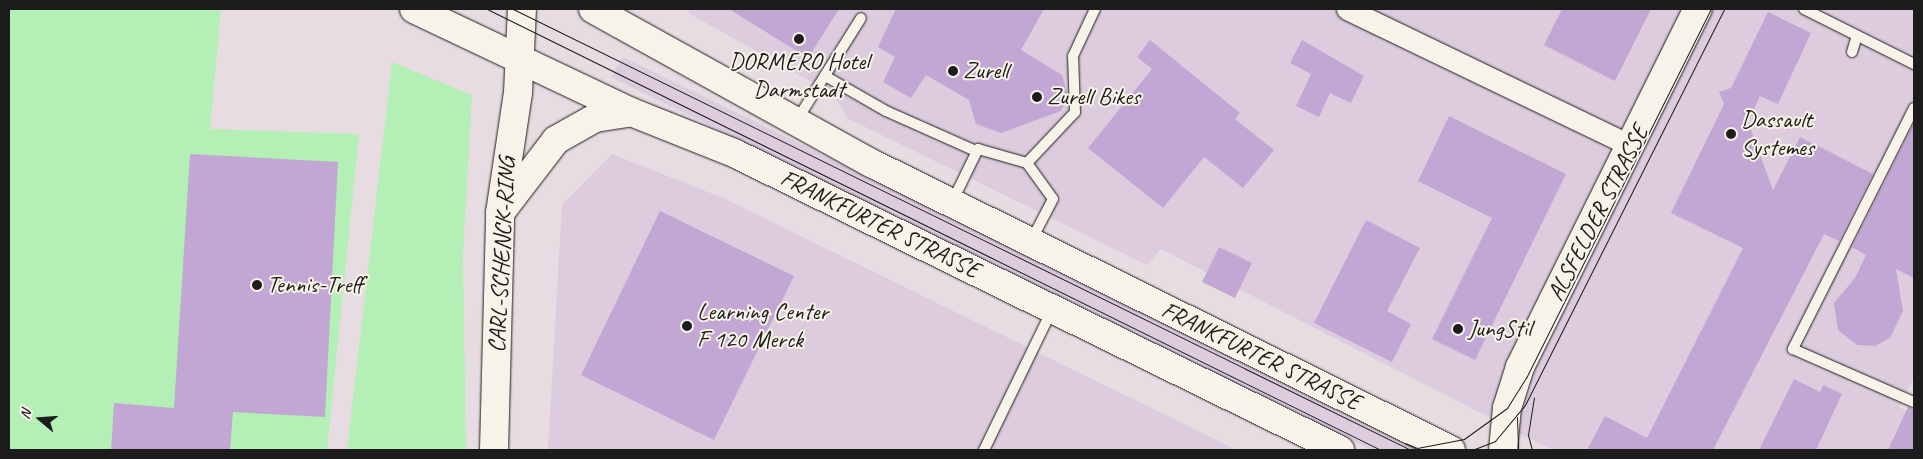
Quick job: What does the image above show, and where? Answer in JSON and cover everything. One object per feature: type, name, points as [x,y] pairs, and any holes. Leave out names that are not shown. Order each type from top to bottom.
[{"type":"main road","name":"FRANKFURTER STRASSE","points":[[414,9],[631,112],[734,153],[1340,450]]},
{"type":"main road","name":"CARL-SCHENCK-RING","points":[[494,450],[500,213],[518,93],[518,60],[522,9]]},
{"type":"main road","name":"FRANKFURTER STRASSE","points":[[593,9],[797,120],[871,163],[1451,450]]},
{"type":"main road","name":"ALSFELDER STRASSE","points":[[1503,450],[1507,408],[1520,367],[1632,146],[1698,9]]},
{"type":"main road","points":[[500,213],[556,140],[596,118],[631,112]]},
{"type":"street","points":[[1347,9],[1632,146]]},
{"type":"lane","points":[[1026,163],[1076,112],[1073,56],[1095,9]]},
{"type":"lane","points":[[1804,9],[1914,64]]},
{"type":"lane","points":[[797,120],[861,18]]},
{"type":"lane","points":[[1852,52],[1857,36]]},
{"type":"lane","points":[[825,76],[886,111],[976,151],[985,149],[1026,163],[1053,199],[1031,242]]},
{"type":"lane","points":[[1914,108],[1793,349],[1914,402]]},
{"type":"lane","points":[[958,190],[976,151]]},
{"type":"lane","points":[[984,450],[1052,309]]},
{"type":"shaded area","points":[[691,9],[1914,9],[1914,377],[1899,407],[1914,415],[1914,450],[1553,450],[1161,249],[1147,265],[847,118],[833,94],[688,13]]},
{"type":"shaded area","points":[[623,57],[1423,450],[1372,450],[611,77]]},
{"type":"shaded area","points":[[612,154],[723,198],[1237,450],[548,450],[562,205]]},
{"type":"green space","points":[[9,9],[221,9],[210,129],[359,134],[327,450],[9,450]]},
{"type":"green space","points":[[392,62],[472,95],[463,254],[466,450],[347,450]]},
{"type":"building","name":"DORMERO Hotel Darmstadt","points":[[729,9],[839,9],[808,58]]},
{"type":"building","name":"Zurell","points":[[896,9],[1044,9],[1021,50],[1062,75],[1068,96],[1061,111],[1001,133],[976,124],[969,100],[926,75],[911,98],[883,82],[895,57],[878,47]]},
{"type":"building","points":[[1562,9],[1651,9],[1615,81],[1544,45]]},
{"type":"building","points":[[1768,12],[1811,33],[1778,104],[1760,96],[1748,122],[1773,190],[1800,137],[1873,174],[1839,241],[1824,234],[1713,450],[1587,450],[1605,416],[1647,438],[1743,248],[1671,213],[1724,104],[1719,92],[1731,88]]},
{"type":"building","points":[[1150,40],[1240,113],[1235,119],[1274,150],[1243,188],[1204,157],[1163,208],[1088,148],[1152,69],[1137,57]]},
{"type":"building","points":[[1302,40],[1364,76],[1351,103],[1330,93],[1319,117],[1296,106],[1311,74],[1290,63]]},
{"type":"building","points":[[1449,116],[1566,174],[1475,360],[1432,339],[1492,218],[1418,181]]},
{"type":"building","points":[[1914,123],[1914,278],[1896,269],[1903,311],[1890,338],[1875,346],[1857,345],[1838,330],[1834,303],[1855,278],[1866,255],[1852,247]]},
{"type":"building","name":"Tennis-Treff","points":[[190,154],[338,162],[325,417],[233,412],[230,450],[111,450],[114,403],[174,408]]},
{"type":"building","name":"Learning Center F 120 Merck","points":[[660,211],[794,276],[714,440],[581,375]]},
{"type":"building","points":[[1366,220],[1420,248],[1387,311],[1411,324],[1392,362],[1314,323]]},
{"type":"building","points":[[1219,247],[1252,263],[1235,298],[1202,282]]},
{"type":"building","points":[[1794,379],[1820,392],[1823,385],[1842,394],[1816,450],[1759,450]]},
{"type":"building","points":[[1908,407],[1914,409],[1914,450],[1888,450]]},
{"type":"tram line","points":[[487,9],[1381,450]]},
{"type":"tram line","points":[[513,9],[1411,450]]},
{"type":"tram line","points":[[1405,443],[1417,448],[1464,439],[1507,408],[1526,378],[1711,9]]},
{"type":"tram line","points":[[1472,450],[1495,441],[1525,405],[1724,9]]},
{"type":"tram line","points":[[1532,450],[1528,435],[1534,397]]},
{"type":"tram line","points":[[1517,417],[1518,450]]},
{"type":"place","name":"DORMERO Hotel Darmstadt","points":[[799,39]]},
{"type":"place","name":"Zurell","points":[[953,71]]},
{"type":"place","name":"Zurell Bikes","points":[[1037,97]]},
{"type":"place","name":"Dassault Systemes","points":[[1731,134]]},
{"type":"place","name":"Tennis-Treff","points":[[257,285]]},
{"type":"place","name":"Learning Center F 120 Merck","points":[[687,326]]},
{"type":"place","name":"JungStil","points":[[1458,329]]}]
